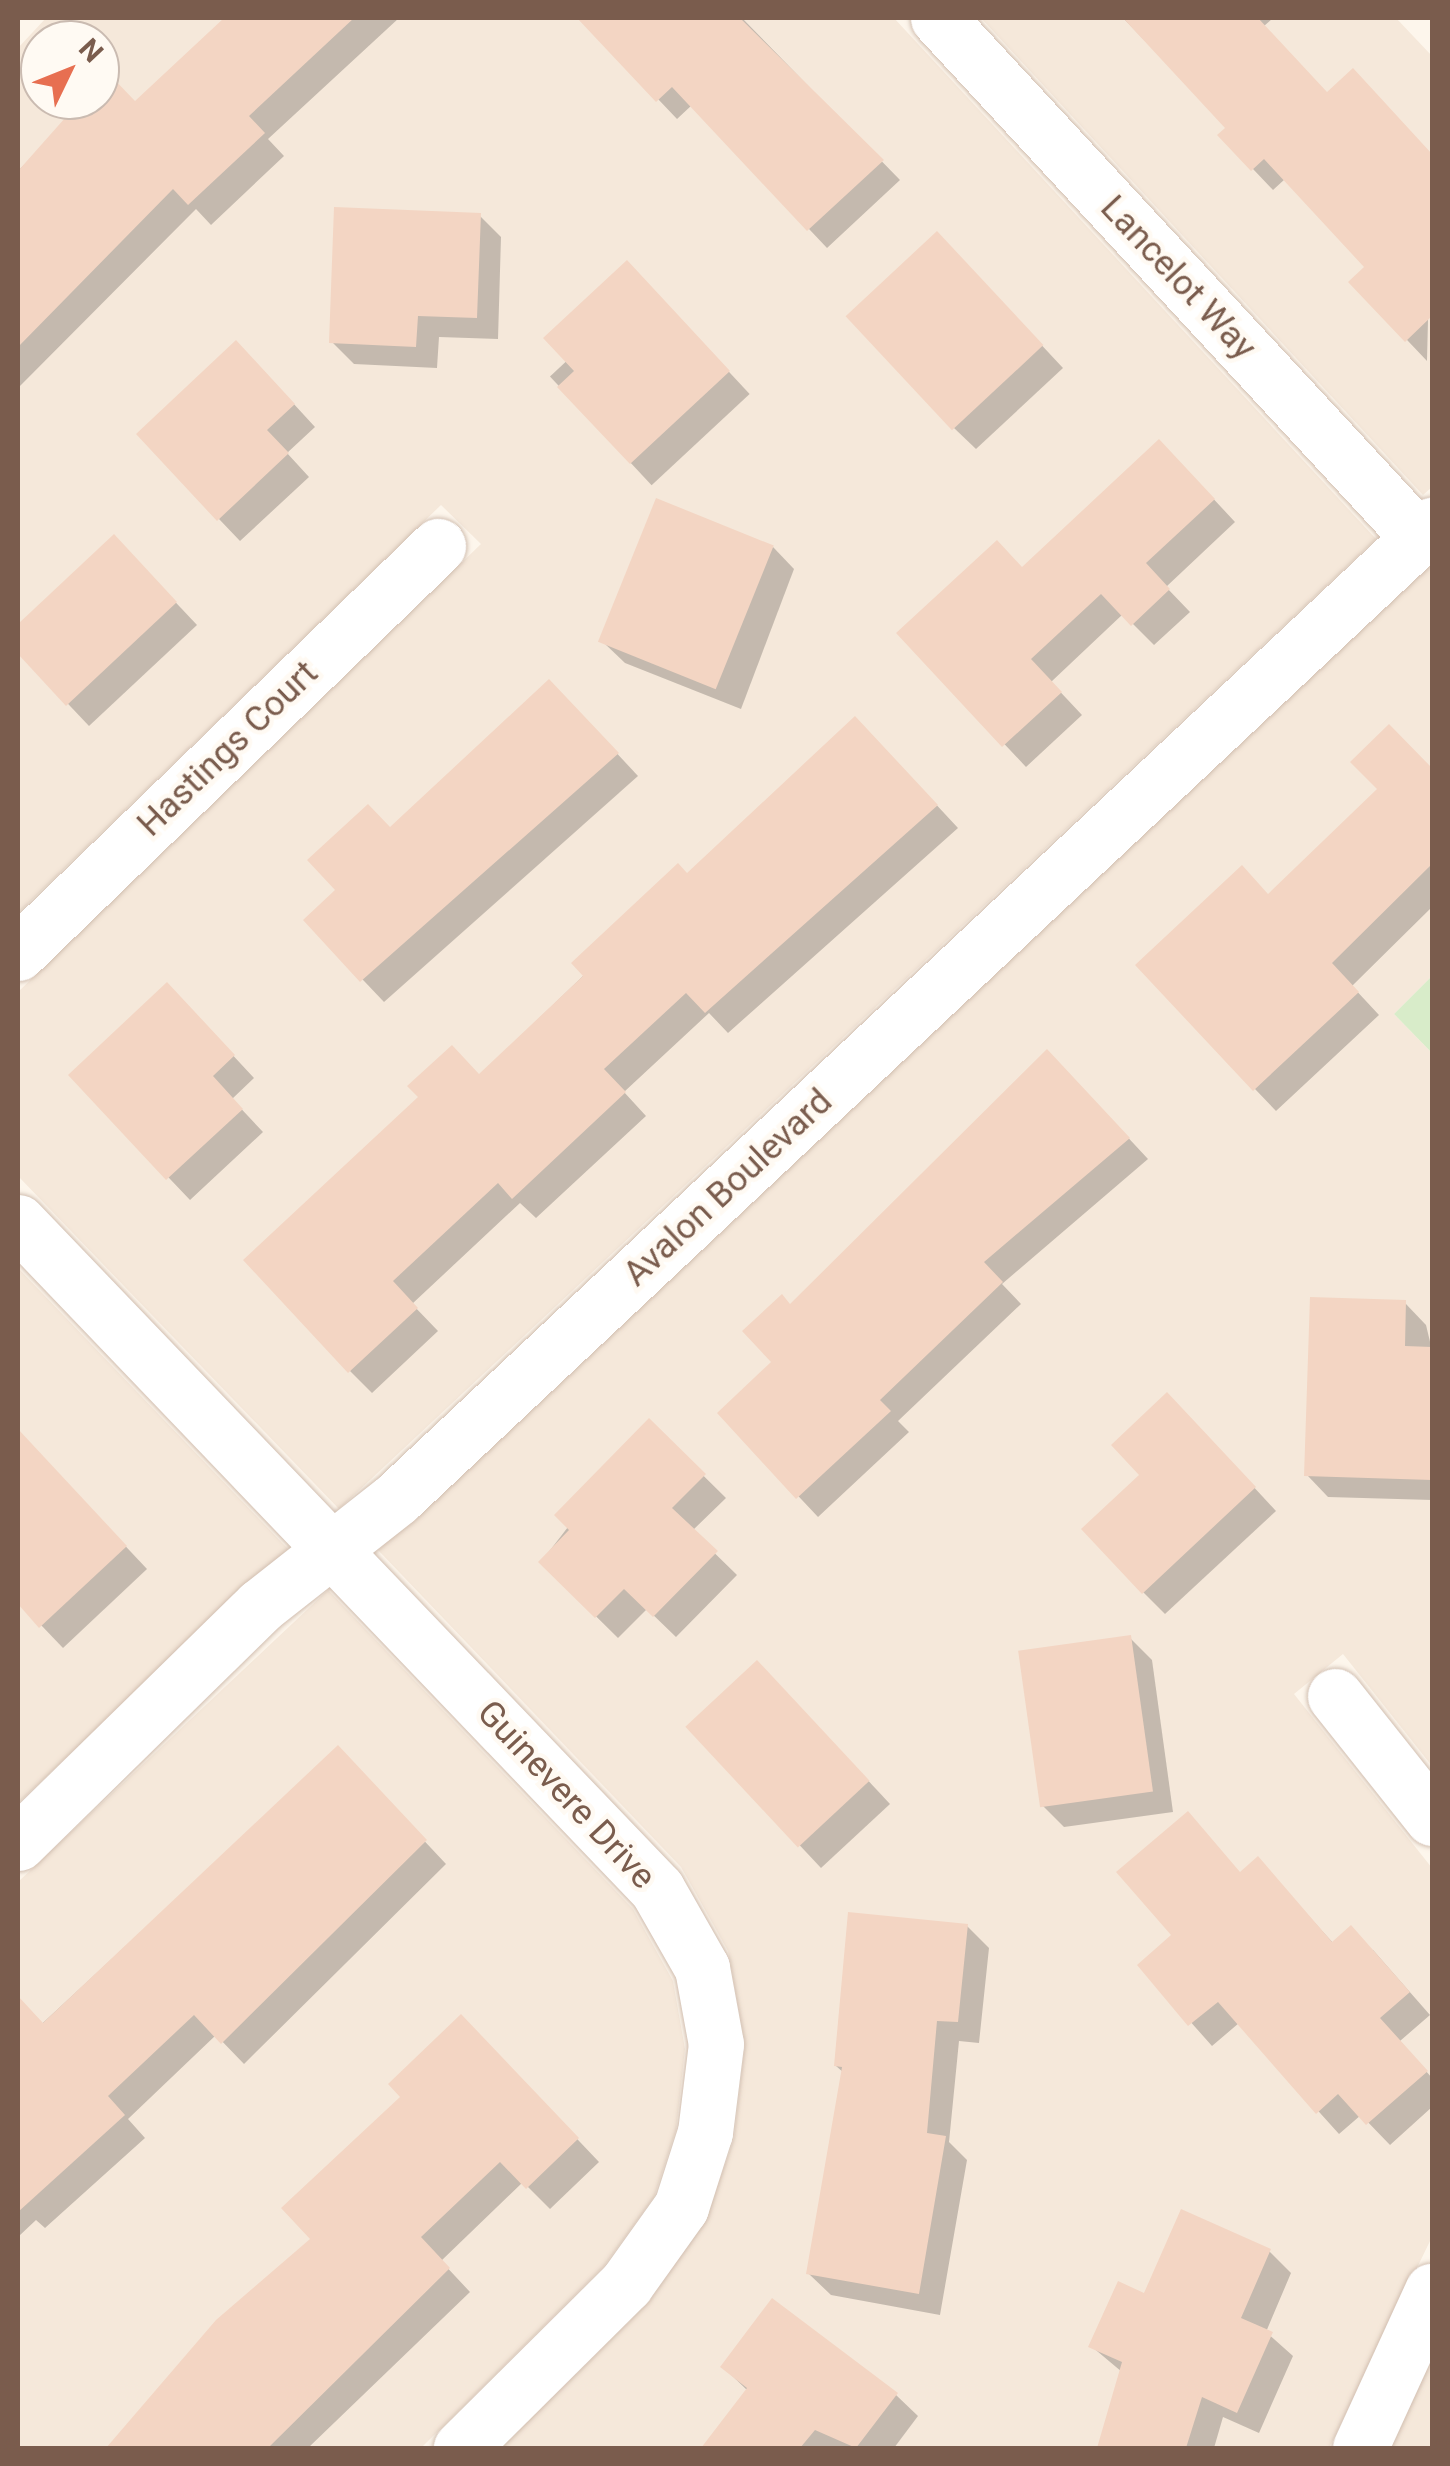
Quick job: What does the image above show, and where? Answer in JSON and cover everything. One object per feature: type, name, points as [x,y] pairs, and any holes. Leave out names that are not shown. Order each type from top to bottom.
[{"type":"street","name":"Lancelot Way","points":[[938,18],[1426,532]]},
{"type":"street","name":"Avalon Boulevard","points":[[18,1843],[260,1606],[334,1550],[1426,532]]},
{"type":"street","name":"Hastings Court","points":[[18,953],[438,546]]},
{"type":"street","name":"Guinevere Drive","points":[[18,1222],[657,1889],[702,1968],[716,2044],[705,2132],[681,2207],[626,2284],[461,2448]]},
{"type":"street","points":[[1335,1696],[1432,1818]]},
{"type":"street","points":[[1360,2448],[1432,2291]]},
{"type":"shaded area","points":[[46,18],[894,18],[1376,539],[339,1509],[18,1176],[18,992],[481,544],[441,505],[18,913],[18,48],[20,120],[120,120],[120,20]]},
{"type":"shaded area","points":[[981,18],[1396,18],[1432,56],[1432,487],[1423,495]]},
{"type":"shaded area","points":[[1432,564],[1432,976],[1394,1014],[1432,1053],[1432,1766],[1343,1654],[1294,1694],[1432,1868],[1432,2237],[1329,2448],[501,2448],[647,2304],[705,2222],[734,2139],[745,2044],[728,1951],[681,1867],[378,1550]]},
{"type":"shaded area","points":[[18,1268],[288,1549],[18,1803]]},
{"type":"shaded area","points":[[328,1590],[633,1909],[673,1981],[685,2049],[676,2130],[654,2197],[604,2266],[421,2448],[18,2448],[18,1882]]},
{"type":"shaded area","points":[[1432,2358],[1432,2448],[1391,2448],[1393,2441]]},
{"type":"green space","points":[[1432,976],[1432,1053],[1394,1014]]},
{"type":"building","points":[[224,18],[354,18],[249,116],[265,133],[188,205],[173,189],[18,347],[18,171],[63,120],[120,120],[120,85],[135,101]]},
{"type":"building","points":[[577,18],[740,18],[884,160],[807,231],[672,87],[656,102]]},
{"type":"building","points":[[1123,18],[1258,18],[1327,92],[1353,68],[1432,154],[1432,316],[1405,342],[1348,282],[1364,267],[1264,159],[1251,171],[1217,135],[1225,128]]},
{"type":"building","points":[[334,207],[481,213],[477,318],[418,316],[416,347],[329,343]]},
{"type":"building","points":[[937,231],[1043,345],[952,430],[846,316]]},
{"type":"building","points":[[627,260],[730,371],[630,464],[557,387],[574,371],[543,338]]},
{"type":"building","points":[[236,340],[295,404],[267,430],[289,453],[217,521],[136,434]]},
{"type":"building","points":[[1159,439],[1215,499],[1146,563],[1170,589],[1131,626],[1101,594],[1031,659],[1062,692],[1002,747],[896,633],[997,540],[1022,567]]},
{"type":"building","points":[[656,498],[774,546],[716,689],[598,642]]},
{"type":"building","points":[[114,534],[177,602],[66,706],[18,654],[18,624]]},
{"type":"building","points":[[549,679],[619,753],[360,982],[303,920],[335,890],[307,860],[368,804],[390,827]]},
{"type":"building","points":[[855,716],[938,805],[705,1013],[686,993],[604,1069],[626,1092],[512,1199],[498,1183],[393,1281],[418,1308],[348,1373],[243,1260],[418,1097],[407,1086],[452,1045],[479,1074],[583,976],[571,963],[678,863],[687,873]]},
{"type":"building","points":[[1389,724],[1432,768],[1432,864],[1332,963],[1359,992],[1253,1091],[1135,965],[1242,865],[1268,894],[1377,789],[1350,762]]},
{"type":"building","points":[[167,982],[235,1055],[213,1076],[243,1109],[166,1180],[68,1075]]},
{"type":"building","points":[[1047,1049],[1130,1138],[984,1262],[1003,1282],[880,1400],[891,1411],[796,1499],[717,1413],[771,1362],[742,1331],[782,1294],[790,1304]]},
{"type":"building","points":[[1310,1297],[1406,1300],[1405,1346],[1432,1347],[1432,1480],[1304,1476]]},
{"type":"building","points":[[1167,1392],[1256,1487],[1142,1594],[1081,1529],[1139,1475],[1111,1445]]},
{"type":"building","points":[[649,1418],[706,1474],[672,1508],[718,1551],[653,1617],[624,1589],[595,1618],[538,1562],[569,1530],[554,1515]]},
{"type":"building","points":[[18,1429],[127,1546],[39,1628],[18,1604]]},
{"type":"building","points":[[1131,1635],[1153,1791],[1040,1807],[1018,1651]]},
{"type":"building","points":[[757,1660],[870,1781],[798,1848],[685,1727]]},
{"type":"building","points":[[338,1745],[427,1840],[221,2044],[194,2015],[108,2096],[125,2115],[18,2212],[18,1996],[43,2023]]},
{"type":"building","points":[[1188,1811],[1240,1872],[1258,1856],[1332,1942],[1351,1925],[1410,1992],[1380,2018],[1428,2071],[1366,2125],[1338,2094],[1316,2114],[1218,2002],[1188,2026],[1137,1965],[1171,1935],[1116,1872]]},
{"type":"building","points":[[848,1912],[968,1924],[958,2022],[937,2021],[927,2133],[946,2136],[919,2294],[806,2274],[842,2067],[834,2066]]},
{"type":"building","points":[[461,2014],[579,2138],[526,2189],[500,2162],[421,2237],[450,2268],[268,2448],[106,2448],[216,2320],[310,2239],[281,2208],[400,2097],[388,2084]]},
{"type":"building","points":[[1181,2209],[1271,2249],[1241,2318],[1273,2332],[1237,2413],[1202,2397],[1186,2448],[1097,2448],[1122,2362],[1088,2347],[1118,2281],[1144,2293]]},
{"type":"building","points":[[772,2298],[898,2393],[856,2448],[815,2430],[800,2448],[701,2448],[747,2388],[720,2367]]}]
